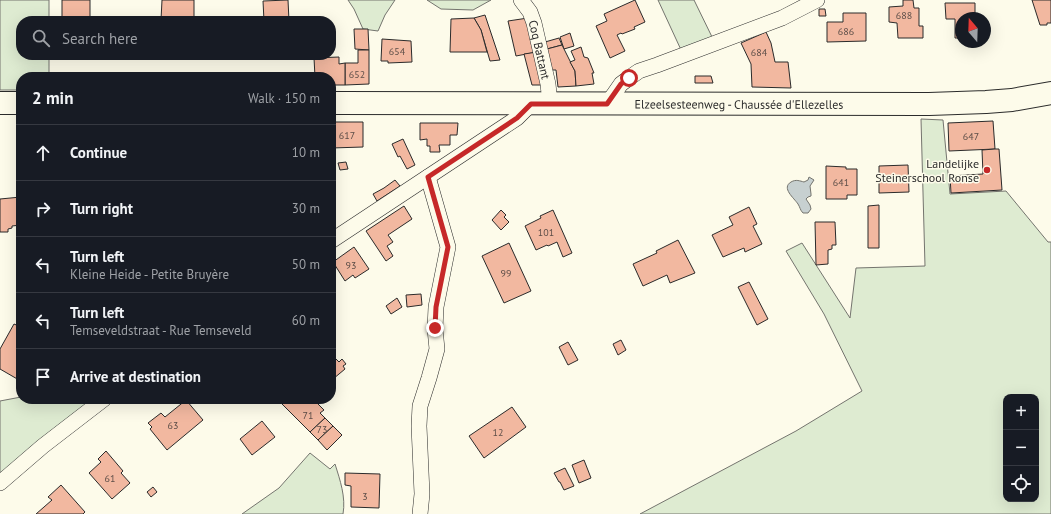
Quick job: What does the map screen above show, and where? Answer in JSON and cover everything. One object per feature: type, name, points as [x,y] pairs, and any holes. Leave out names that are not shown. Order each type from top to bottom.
[{"type":"main road","name":"Elzeelsesteenweg - Chaussée d'Ellezelles","points":[[336,103],[929,104],[1012,100],[1051,93]]},
{"type":"main road","points":[[0,103],[16,103]]},
{"type":"street","name":"Coq Battant","points":[[521,0],[530,12],[534,23],[548,84],[540,103]]},
{"type":"street","points":[[607,104],[621,84],[639,71],[782,18],[817,0]]},
{"type":"street","points":[[336,238],[540,103]]},
{"type":"street","points":[[420,514],[422,494],[419,426],[420,406],[437,349],[435,328],[436,307],[448,247],[428,177]]},
{"type":"street","points":[[0,483],[43,446],[98,404]]},
{"type":"green space","points":[[0,0],[49,0],[49,16],[16,16],[16,60],[49,60],[49,72],[16,72],[16,90],[0,90]]},
{"type":"green space","points":[[348,0],[395,0],[385,15],[378,31],[363,29]]},
{"type":"green space","points":[[427,0],[491,0],[473,10],[441,9]]},
{"type":"green space","points":[[658,0],[694,0],[714,41],[682,52]]},
{"type":"green space","points":[[921,119],[943,120],[950,194],[1006,191],[1048,242],[1051,242],[1051,514],[640,514],[796,431],[862,391],[824,314],[786,251],[802,243],[850,318],[856,268],[925,266]]},
{"type":"green space","points":[[16,398],[16,404],[90,405],[0,478],[0,401]]},
{"type":"green space","points":[[310,453],[330,469],[335,464],[341,482],[344,501],[343,514],[242,514],[279,488]]},
{"type":"shaded area","points":[[809,177],[814,180],[810,186],[811,196],[806,199],[811,209],[808,213],[803,213],[789,193],[787,187],[788,184],[793,181],[798,180],[804,182],[808,180]]},
{"type":"building","points":[[62,0],[90,0],[90,16],[62,16]]},
{"type":"building","points":[[162,0],[194,0],[194,16],[161,16]]},
{"type":"building","points":[[288,0],[289,16],[264,16],[263,1]]},
{"type":"building","points":[[635,0],[645,22],[634,27],[635,29],[617,35],[625,51],[610,58],[596,26],[607,21],[604,14]]},
{"type":"building","points":[[903,0],[913,0],[914,8],[919,8],[919,26],[923,26],[923,38],[898,38],[897,23],[889,22],[889,7],[903,6]]},
{"type":"building","points":[[1032,0],[1051,0],[1051,23],[1047,23],[1047,25],[1040,25]]},
{"type":"building","points":[[945,3],[975,3],[975,12],[955,12],[955,19],[946,19]]},
{"type":"building","points":[[819,9],[825,9],[826,16],[819,16]]},
{"type":"building","points":[[843,13],[866,13],[866,41],[827,42],[827,22],[843,22]]},
{"type":"building","points":[[485,15],[500,60],[490,61],[481,30],[474,18]]},
{"type":"building","points":[[474,18],[481,30],[487,52],[450,52],[451,19]]},
{"type":"building","points":[[528,18],[537,52],[516,56],[508,21]]},
{"type":"building","points":[[354,29],[368,29],[369,50],[355,49]]},
{"type":"building","points":[[766,32],[771,43],[775,62],[788,62],[791,88],[752,87],[751,64],[741,43]]},
{"type":"building","points":[[570,33],[574,46],[564,49],[560,37]]},
{"type":"building","points":[[559,38],[562,45],[547,49],[545,42]]},
{"type":"building","points":[[382,39],[411,41],[412,62],[388,63],[388,61],[381,61]]},
{"type":"building","points":[[562,45],[575,71],[576,86],[558,87],[556,70],[552,70],[547,49]]},
{"type":"building","points":[[581,47],[584,57],[588,58],[594,73],[592,73],[594,84],[576,86],[575,71],[570,62],[575,60],[571,51]]},
{"type":"building","points":[[358,50],[369,50],[369,84],[345,85],[345,63],[358,63]]},
{"type":"building","points":[[537,52],[544,85],[532,85],[524,54]]},
{"type":"building","points":[[336,57],[339,57],[339,64],[345,63],[345,85],[336,85],[336,72],[315,72],[314,60],[336,60]]},
{"type":"building","points":[[695,76],[711,76],[713,83],[695,83]]},
{"type":"building","points":[[993,121],[995,149],[949,151],[948,123]]},
{"type":"building","points":[[336,122],[363,122],[363,147],[336,148]]},
{"type":"building","points":[[420,123],[458,123],[457,135],[450,135],[450,145],[439,145],[440,152],[430,152],[430,146],[427,146],[427,139],[420,140]]},
{"type":"building","points":[[403,139],[415,165],[407,169],[400,156],[398,157],[392,144]]},
{"type":"building","points":[[999,149],[1002,190],[951,193],[950,176],[983,174],[982,150]]},
{"type":"building","points":[[346,162],[348,169],[340,170],[338,163]]},
{"type":"building","points":[[908,165],[909,192],[879,193],[879,166]]},
{"type":"building","points":[[826,166],[857,169],[857,195],[847,195],[847,199],[826,199]]},
{"type":"building","points":[[395,180],[400,186],[377,201],[373,194]]},
{"type":"building","points":[[16,197],[16,226],[8,229],[8,232],[0,232],[0,199]]},
{"type":"building","points":[[879,205],[879,248],[868,248],[868,206]]},
{"type":"building","points":[[404,206],[412,219],[388,235],[393,242],[387,246],[393,256],[386,261],[366,231]]},
{"type":"building","points":[[749,207],[757,224],[753,226],[762,244],[745,252],[744,248],[723,257],[712,235],[733,225],[729,217]]},
{"type":"building","points":[[501,210],[506,215],[504,217],[509,222],[501,230],[492,220]]},
{"type":"building","points":[[553,210],[572,253],[563,257],[557,242],[536,250],[525,226],[541,218],[540,216]]},
{"type":"building","points":[[815,222],[835,222],[836,245],[832,245],[832,249],[828,250],[828,264],[816,265]]},
{"type":"building","points":[[678,240],[695,273],[670,283],[667,275],[643,286],[633,264],[657,253],[656,251]]},
{"type":"building","points":[[509,243],[531,291],[504,303],[482,256]]},
{"type":"building","points":[[354,247],[369,269],[355,278],[353,275],[345,281],[336,267],[336,260]]},
{"type":"building","points":[[749,282],[768,319],[757,325],[738,287]]},
{"type":"building","points":[[421,294],[422,305],[407,307],[406,295]]},
{"type":"building","points":[[397,298],[402,307],[391,314],[386,306]]},
{"type":"building","points":[[14,324],[16,325],[16,378],[0,369],[0,349]]},
{"type":"building","points":[[621,340],[626,350],[618,355],[613,344]]},
{"type":"building","points":[[568,342],[578,360],[568,365],[559,347]]},
{"type":"building","points":[[336,359],[339,362],[342,359],[346,364],[343,366],[345,369],[336,376]]},
{"type":"building","points":[[181,404],[189,404],[203,420],[167,450],[150,429],[152,427],[148,423],[161,413],[165,417]]},
{"type":"building","points":[[282,404],[318,404],[324,410],[320,413],[325,418],[310,432]]},
{"type":"building","points":[[512,407],[526,427],[484,458],[469,436]]},
{"type":"building","points":[[325,418],[333,426],[318,440],[310,432]]},
{"type":"building","points":[[262,421],[275,437],[252,455],[240,439]]},
{"type":"building","points":[[333,426],[342,435],[327,450],[318,440]]},
{"type":"building","points":[[106,451],[123,471],[121,473],[130,483],[112,499],[89,473],[101,462],[98,459]]},
{"type":"building","points":[[584,460],[591,478],[579,483],[572,465]]},
{"type":"building","points":[[565,468],[574,486],[564,490],[554,473]]},
{"type":"building","points":[[345,473],[380,474],[379,508],[351,507],[351,486],[345,485]]},
{"type":"building","points":[[61,485],[85,512],[83,514],[36,514],[52,500],[48,497]]},
{"type":"building","points":[[153,487],[157,492],[151,497],[147,492]]},
{"type":"place","name":"Landelijke Steinerschool Ronse","points":[[987,170]]},
{"type":"route","points":[[435,328],[436,307],[448,247],[428,177],[517,118],[531,104],[607,104],[621,84],[629,78]]}]
